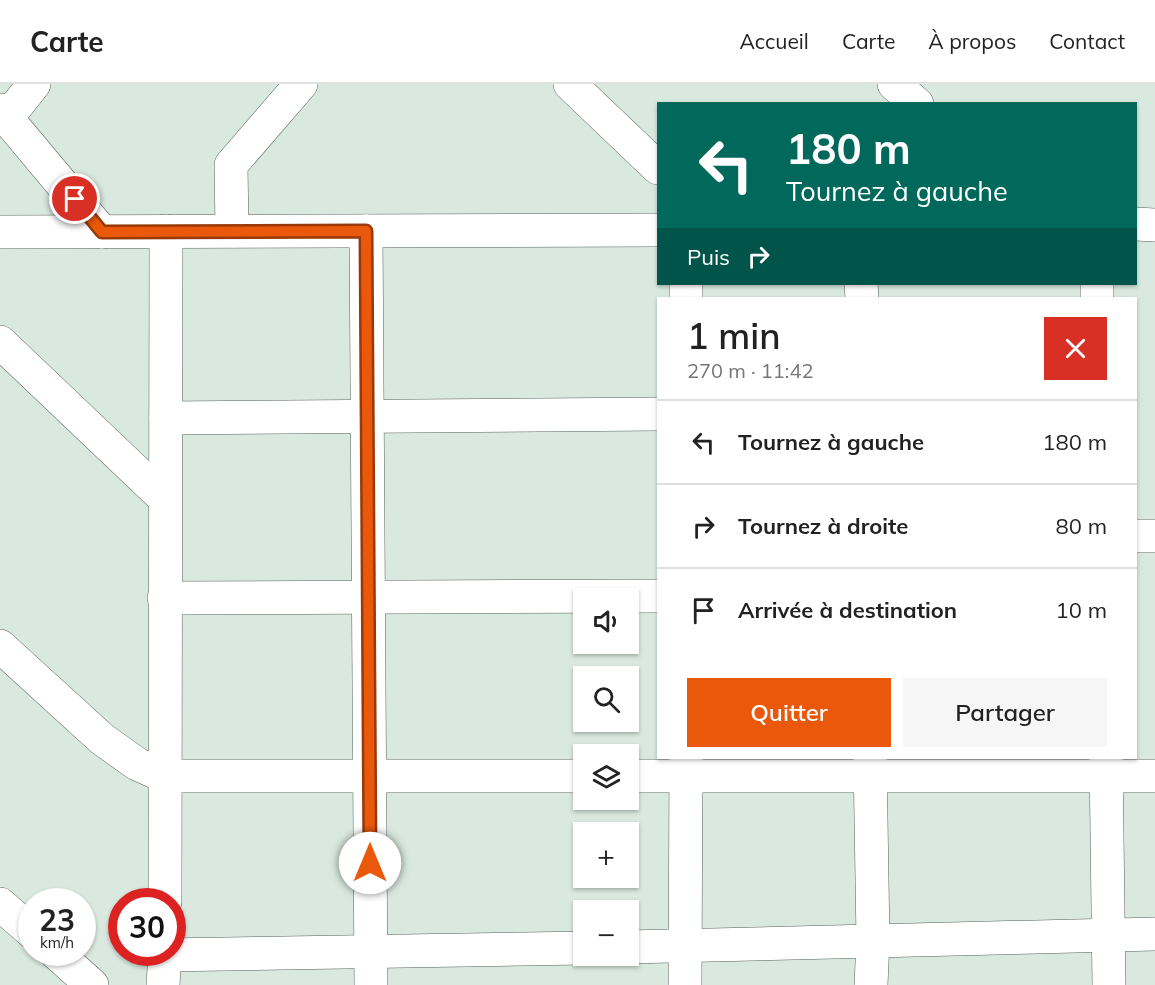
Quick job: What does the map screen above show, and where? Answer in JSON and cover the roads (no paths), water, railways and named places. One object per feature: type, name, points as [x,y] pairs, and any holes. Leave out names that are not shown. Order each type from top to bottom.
[{"type":"street","points":[[34,84],[3,114],[102,232]]},
{"type":"street","points":[[232,231],[231,165],[301,84]]},
{"type":"street","points":[[570,84],[657,167]]},
{"type":"street","points":[[894,84],[915,102]]},
{"type":"street","points":[[1137,224],[1155,225]]},
{"type":"street","points":[[0,232],[657,230]]},
{"type":"street","points":[[165,888],[166,231]]},
{"type":"street","points":[[366,231],[371,985]]},
{"type":"street","points":[[0,342],[165,499]]},
{"type":"street","points":[[166,418],[657,414]]},
{"type":"street","points":[[1137,537],[1155,536]]},
{"type":"street","points":[[164,598],[657,596]]},
{"type":"street","points":[[0,646],[102,739],[137,764],[164,776],[573,776]]},
{"type":"street","points":[[685,985],[686,767]]},
{"type":"street","points":[[639,774],[686,767],[1106,767],[1155,776]]},
{"type":"street","points":[[870,767],[873,940],[871,985]]},
{"type":"street","points":[[1106,767],[1110,985]]},
{"type":"street","points":[[0,904],[18,920]]},
{"type":"street","points":[[639,947],[1155,934]]},
{"type":"street","points":[[186,963],[371,951],[573,948]]},
{"type":"street","points":[[71,966],[92,985]]}]
